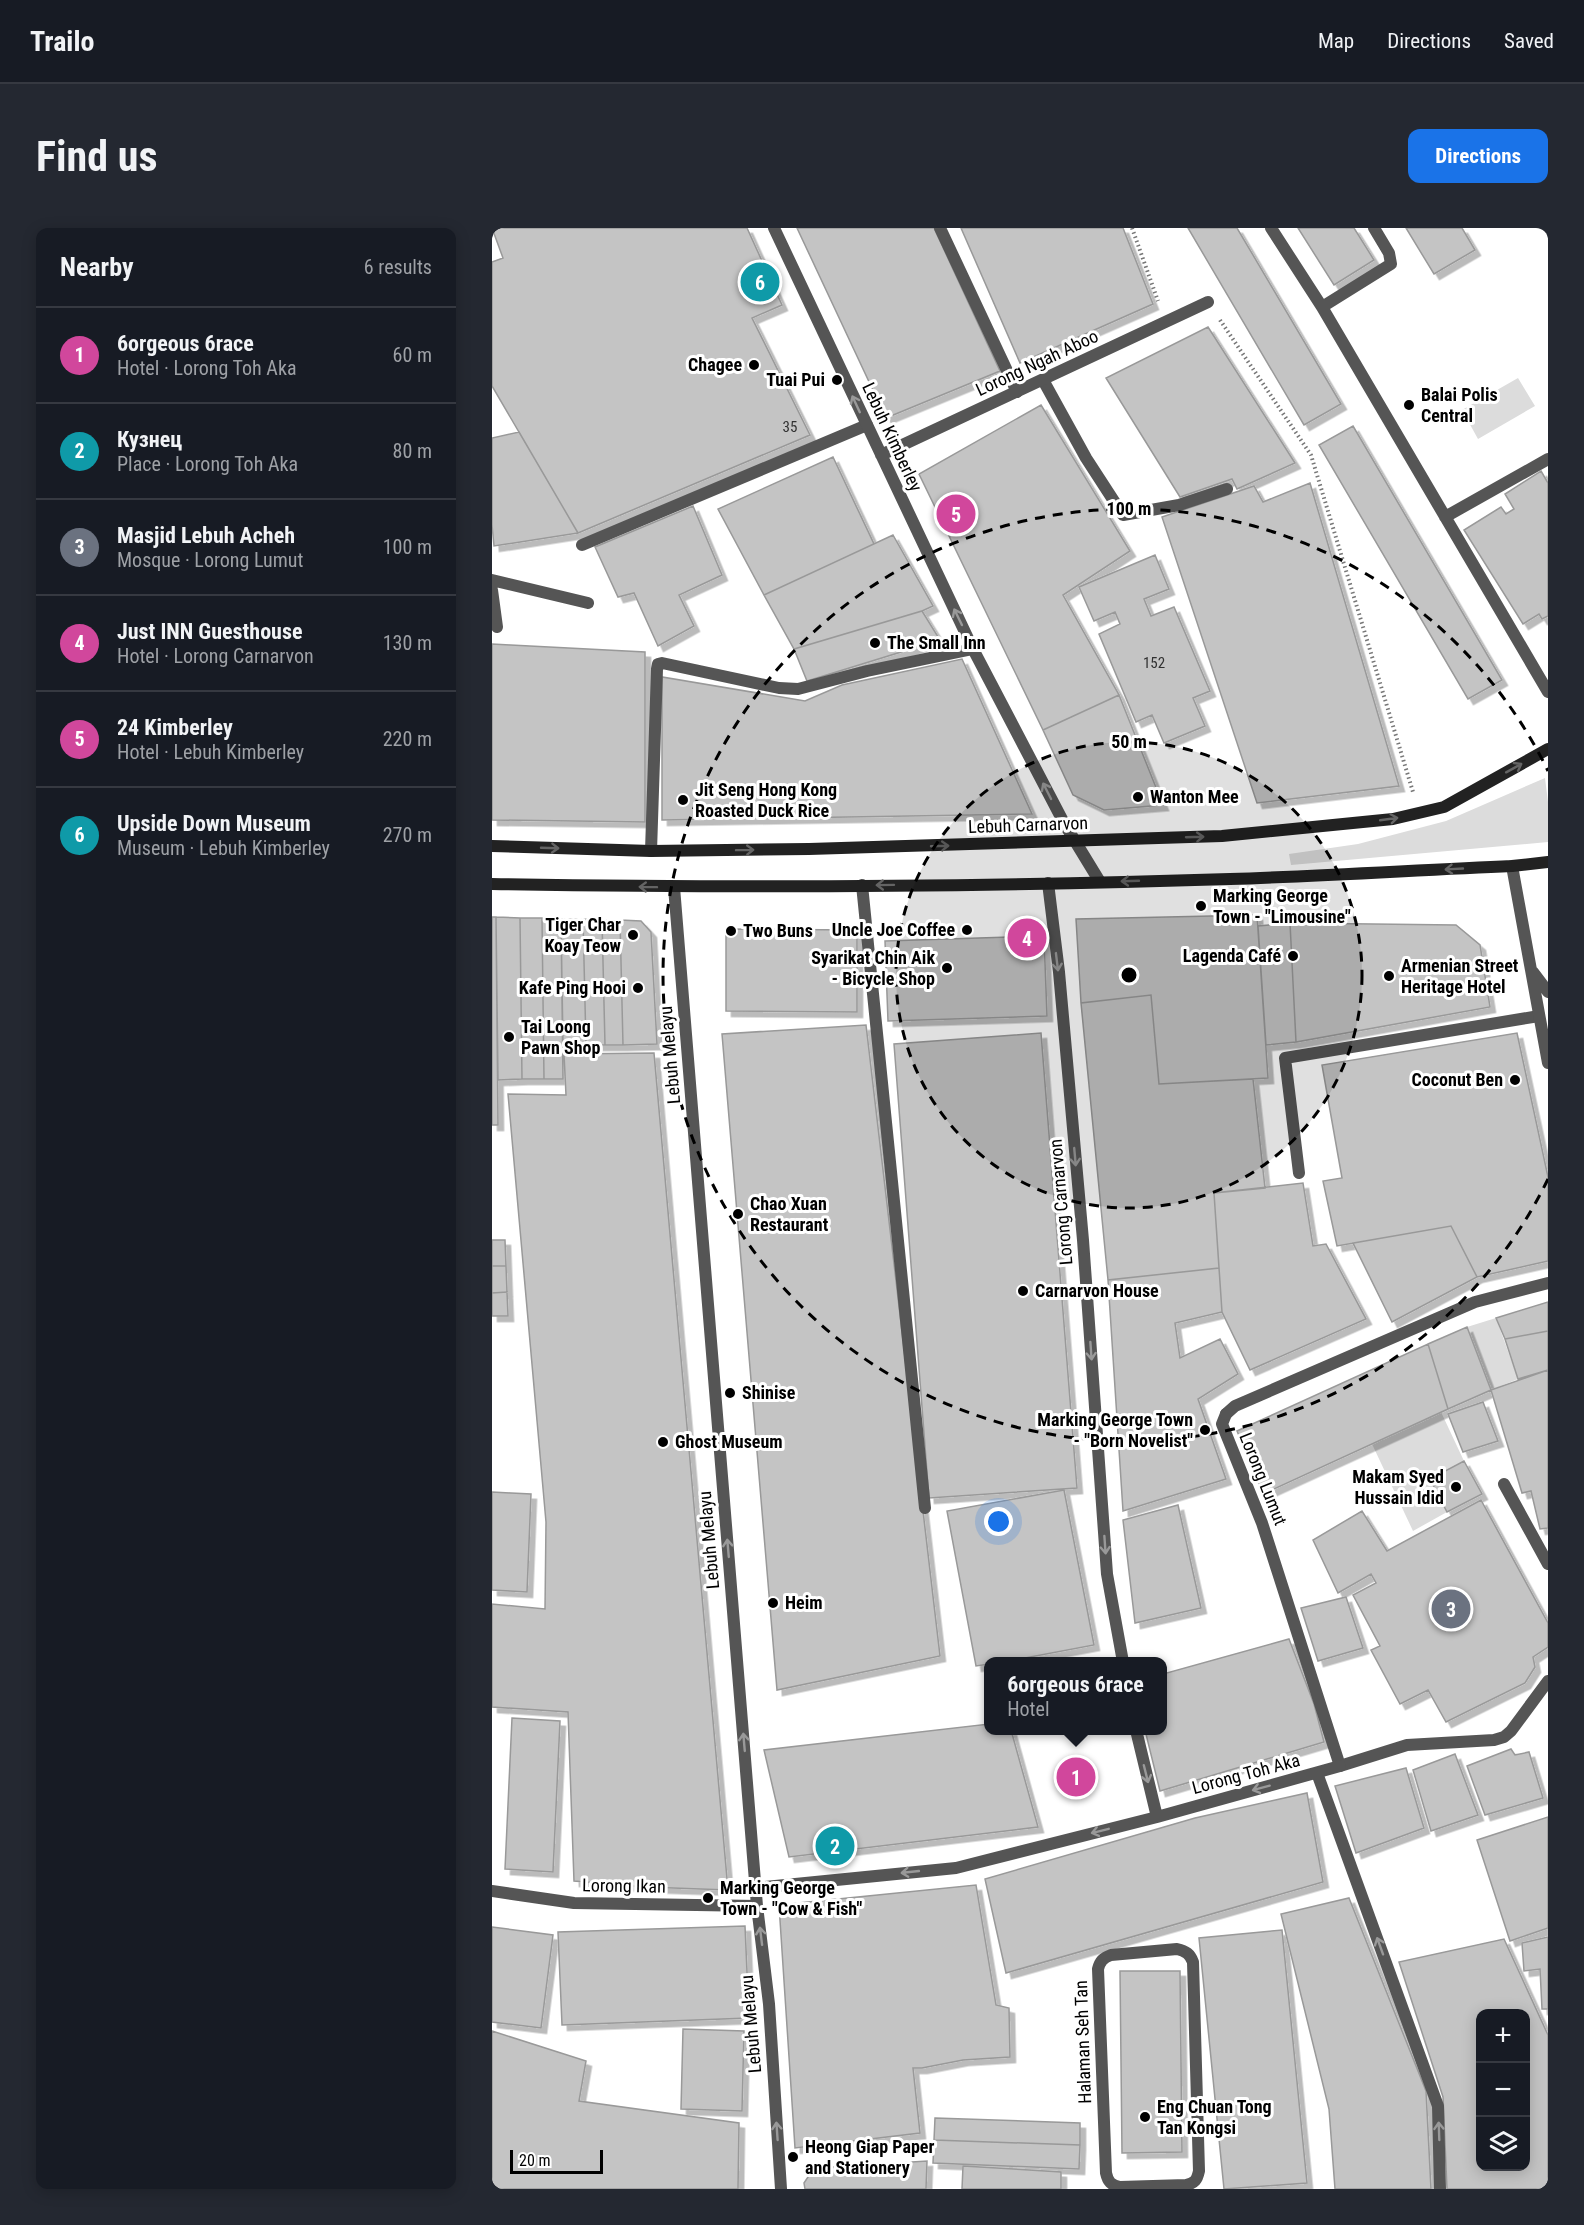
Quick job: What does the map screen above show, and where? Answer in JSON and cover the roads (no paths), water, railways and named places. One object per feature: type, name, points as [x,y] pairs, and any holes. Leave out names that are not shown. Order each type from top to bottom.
[{"type":"main road","name":"Lebuh Carnarvon","points":[[492,846],[651,851],[809,849],[1222,836],[1393,819],[1444,807],[1548,749]]},
{"type":"main road","points":[[492,884],[674,887],[1048,884],[1231,879],[1512,866],[1548,862]]},
{"type":"street","name":"Lebuh Kimberley","points":[[774,228],[973,649],[1064,823],[1100,882]]},
{"type":"street","points":[[940,228],[1017,392]]},
{"type":"street","points":[[1272,228],[1322,307],[1548,692]]},
{"type":"street","points":[[1322,307],[1391,264],[1389,253],[1374,228]]},
{"type":"street","name":"Lorong Ngah Aboo","points":[[880,455],[1208,302]]},
{"type":"street","points":[[1043,380],[1086,458],[1124,514],[1179,505],[1227,489]]},
{"type":"street","points":[[582,545],[867,425]]},
{"type":"street","points":[[1445,517],[1548,459]]},
{"type":"street","points":[[492,580],[588,603]]},
{"type":"street","points":[[492,590],[496,627]]},
{"type":"street","points":[[651,851],[658,664],[779,688],[798,689],[867,671],[973,649]]},
{"type":"street","points":[[1512,866],[1548,1064]]},
{"type":"street","name":"Lorong Carnarvon","points":[[1048,884],[1059,972],[1083,1240],[1107,1574],[1122,1657]]},
{"type":"street","points":[[862,885],[925,1508]]},
{"type":"street","name":"Lebuh Melayu","points":[[674,887],[757,1906],[769,2004],[781,2189]]},
{"type":"street","points":[[1531,968],[1548,992]]},
{"type":"street","points":[[1299,1173],[1285,1058],[1539,1016]]},
{"type":"street","name":"Lorong Lumut","points":[[1340,1766],[1262,1522],[1222,1424],[1226,1414],[1235,1406],[1474,1302],[1548,1283]]},
{"type":"street","points":[[1504,1484],[1548,1564]]},
{"type":"street","points":[[1317,1773],[1407,1745],[1494,1740],[1504,1737],[1548,1681]]},
{"type":"street","points":[[1137,1735],[1157,1817]]},
{"type":"street","name":"Lorong Toh Aka","points":[[756,1888],[956,1868],[1157,1817],[1317,1773],[1438,2106],[1440,2189]]},
{"type":"street","name":"Lorong Ikan","points":[[492,1891],[574,1903],[757,1906]]},
{"type":"street","name":"Halaman Seh Tan","points":[[1178,1949],[1185,1950],[1193,1962],[1199,2171],[1198,2178],[1193,2184],[1156,2188],[1112,2186],[1107,2180],[1098,1969],[1104,1957],[1111,1955],[1178,1949]]},
{"type":"place","name":"Upside Down Museum","points":[[760,282]]},
{"type":"place","name":"Chagee","points":[[754,365]]},
{"type":"place","name":"Tuai Pui","points":[[837,380]]},
{"type":"place","name":"Balai Polis Central","points":[[1409,405]]},
{"type":"place","name":"24 Kimberley","points":[[956,514]]},
{"type":"place","name":"The Small Inn","points":[[875,643]]},
{"type":"place","name":"Wanton Mee","points":[[1138,797]]},
{"type":"place","name":"Jit Seng Hong Kong Roasted Duck Rice","points":[[683,800]]},
{"type":"place","name":"Marking George Town - \"Limousine\"","points":[[1201,906]]},
{"type":"place","name":"Uncle Joe Coffee","points":[[967,930]]},
{"type":"place","name":"Two Buns","points":[[731,931]]},
{"type":"place","name":"Tiger Char Koay Teow","points":[[633,935]]},
{"type":"place","name":"Just INN Guesthouse","points":[[1027,938]]},
{"type":"place","name":"Lagenda Café","points":[[1293,956]]},
{"type":"place","name":"Syarikat Chin Aik - Bicycle Shop","points":[[947,968]]},
{"type":"place","name":"Armenian Street Heritage Hotel","points":[[1389,976]]},
{"type":"place","name":"Kafe Ping Hooi","points":[[638,988]]},
{"type":"place","name":"Tai Loong Pawn Shop","points":[[509,1037]]},
{"type":"place","name":"Coconut Ben","points":[[1515,1080]]},
{"type":"place","name":"Chao Xuan Restaurant","points":[[738,1214]]},
{"type":"place","name":"Carnarvon House","points":[[1023,1291]]},
{"type":"place","name":"Shinise","points":[[730,1393]]},
{"type":"place","name":"Marking George Town - \"Born Novelist\"","points":[[1205,1430]]},
{"type":"place","name":"Ghost Museum","points":[[663,1442]]},
{"type":"place","name":"Makam Syed Hussain Idid","points":[[1456,1487]]},
{"type":"place","name":"Heim","points":[[773,1603]]},
{"type":"place","name":"Masjid Lebuh Acheh","points":[[1451,1609]]},
{"type":"place","name":"6orgeous 6race","points":[[1076,1777]]},
{"type":"place","name":"Кузнец","points":[[835,1846]]},
{"type":"place","name":"Marking George Town - \"Cow & Fish\"","points":[[708,1898]]},
{"type":"place","name":"Eng Chuan Tong Tan Kongsi","points":[[1145,2117]]},
{"type":"place","name":"Heong Giap Paper and Stationery","points":[[793,2157]]}]
